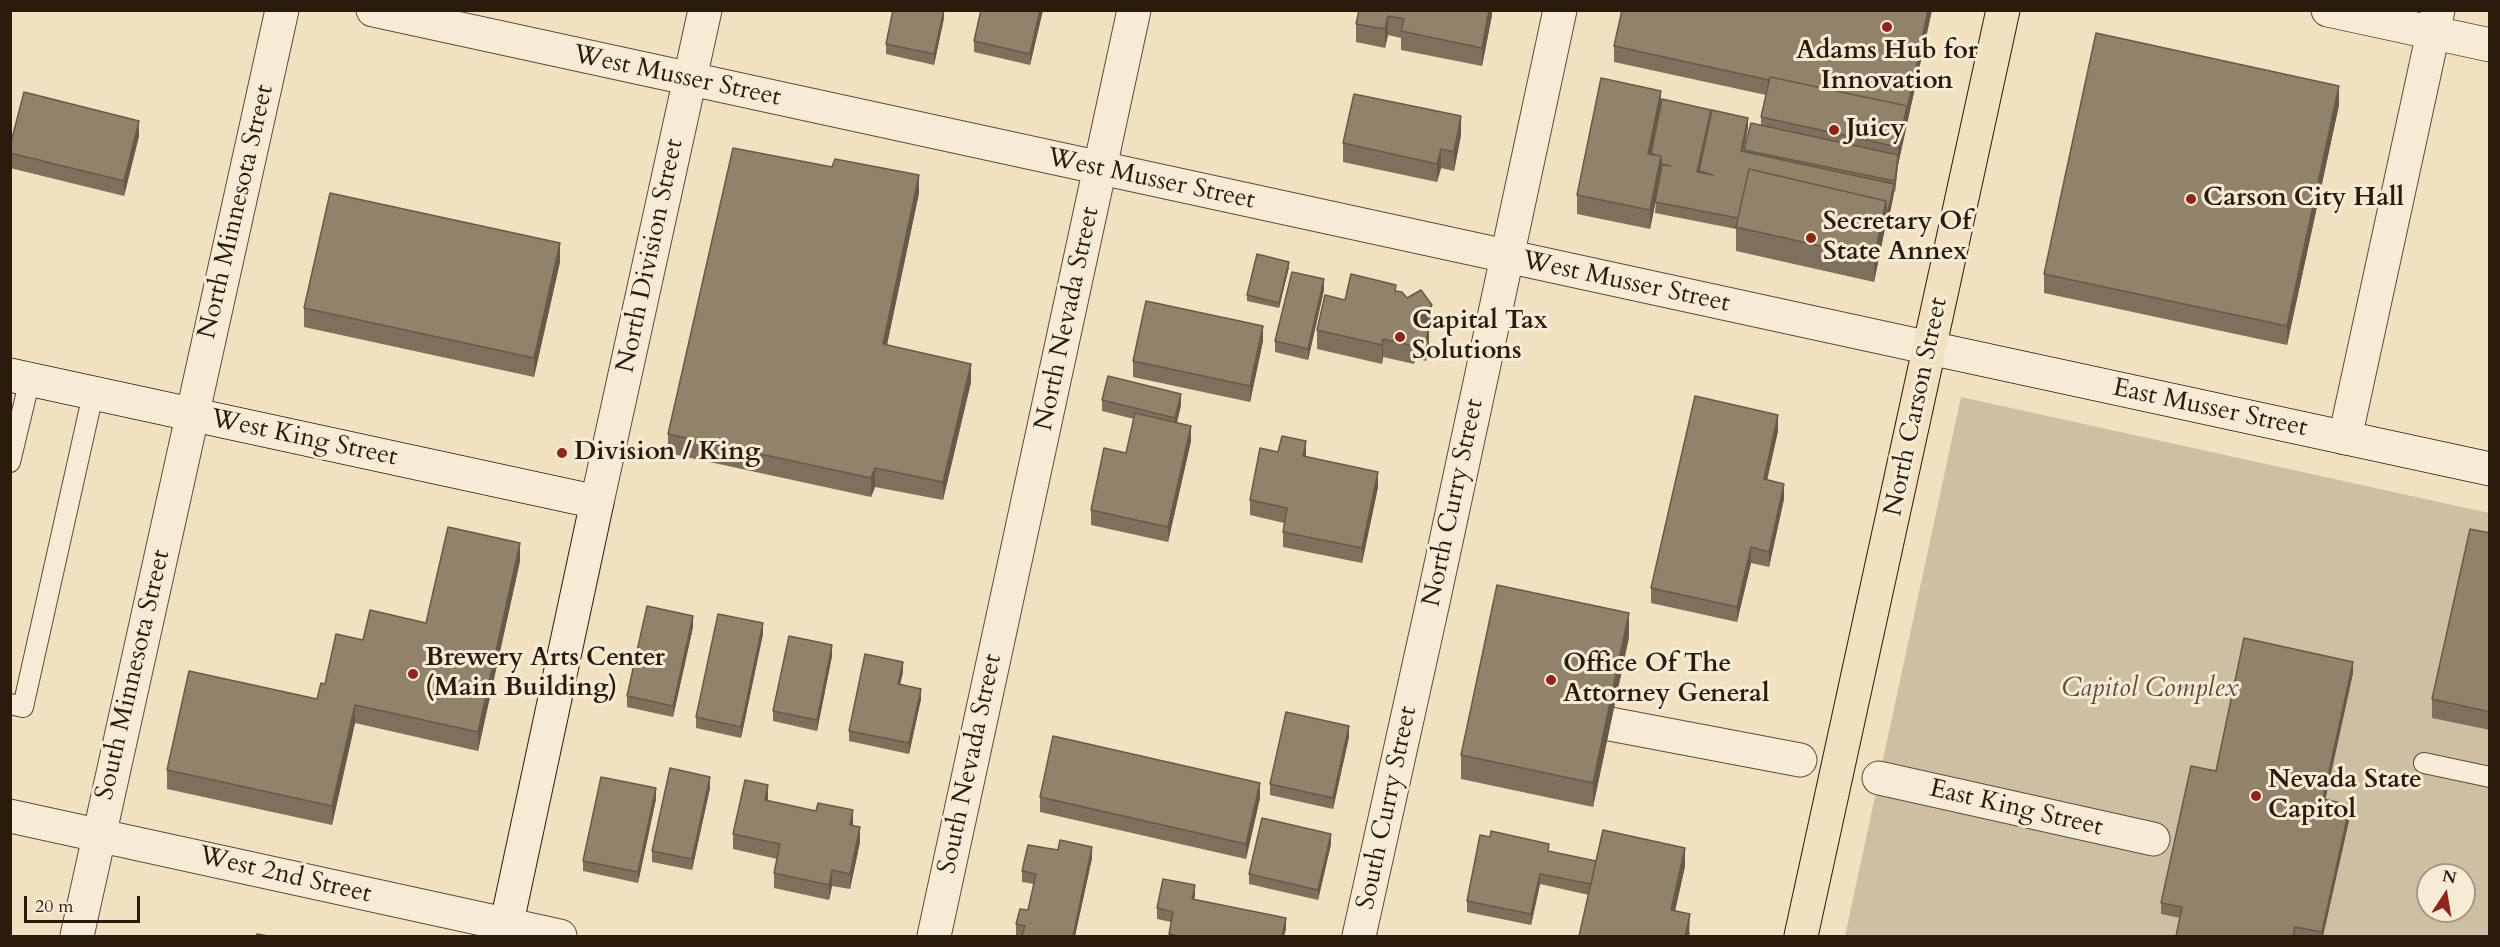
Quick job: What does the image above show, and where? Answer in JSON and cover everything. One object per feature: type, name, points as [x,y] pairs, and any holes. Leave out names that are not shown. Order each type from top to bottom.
[{"type":"main road","name":"North Carson Street","points":[[1801,936],[2003,10]]},
{"type":"street","name":"North Minnesota Street","points":[[192,414],[282,10]]},
{"type":"street","name":"West Musser Street","points":[[373,10],[1930,348]]},
{"type":"street","name":"North Division Street","points":[[505,931],[705,10]]},
{"type":"street","name":"North Nevada Street","points":[[1007,591],[1134,10]]},
{"type":"street","name":"North Curry Street","points":[[1416,679],[1560,10]]},
{"type":"street","points":[[2328,10],[2435,22],[2490,45]]},
{"type":"street","points":[[2345,438],[2435,22]]},
{"type":"street","name":"East Musser Street","points":[[1930,348],[2490,470]]},
{"type":"street","name":"West King Street","points":[[20,377],[597,502]]},
{"type":"street","name":"South Minnesota Street","points":[[77,936],[192,414]]},
{"type":"street","name":"South Nevada Street","points":[[934,936],[1007,591]]},
{"type":"street","name":"South Curry Street","points":[[1359,936],[1416,679]]},
{"type":"street","points":[[1610,724],[1800,760]]},
{"type":"street","name":"East King Street","points":[[1879,778],[2153,839]]},
{"type":"street","name":"West 2nd Street","points":[[10,816],[98,834],[505,931],[560,936]]},
{"type":"lane","points":[[10,462],[20,377]]},
{"type":"lane","points":[[10,704],[23,707],[93,394]]},
{"type":"lane","points":[[2424,763],[2490,777]]},
{"type":"green space","name":"Capitol Complex","points":[[1961,397],[2489,513],[2489,936],[1845,936]]},
{"type":"building","points":[[893,10],[944,10],[934,54],[886,44]]},
{"type":"building","points":[[981,10],[1040,10],[1030,54],[974,41]]},
{"type":"building","points":[[1359,10],[1489,10],[1482,48],[1401,31],[1404,19],[1388,16],[1385,29],[1356,24]]},
{"type":"building","points":[[1622,10],[1928,10],[1907,110],[1907,106],[1770,77],[1769,80],[1614,46]]},
{"type":"building","name":"Carson City Hall","points":[[2096,33],[2339,86],[2287,326],[2044,274]]},
{"type":"building","points":[[1770,77],[1907,106],[1898,147],[1761,117]]},
{"type":"building","points":[[1601,78],[1661,91],[1648,154],[1661,156],[1650,210],[1577,195]]},
{"type":"building","points":[[24,92],[139,121],[124,181],[10,153]]},
{"type":"building","points":[[1354,94],[1461,116],[1454,152],[1441,149],[1437,164],[1343,143]]},
{"type":"building","points":[[1662,99],[1711,110],[1697,172],[1713,175],[1699,171],[1712,110],[1748,118],[1741,151],[1894,184],[1888,211],[1886,211],[1886,201],[1749,169],[1738,218],[1655,202],[1662,165],[1671,166],[1661,164],[1661,156],[1651,154]]},
{"type":"building","points":[[1751,123],[1898,155],[1895,181],[1744,150]]},
{"type":"building","points":[[733,148],[832,167],[835,159],[919,175],[883,344],[971,364],[943,482],[875,468],[871,478],[668,434]]},
{"type":"building","points":[[1749,169],[1886,201],[1874,258],[1736,227]]},
{"type":"building","points":[[330,193],[560,243],[534,358],[304,308]]},
{"type":"building","points":[[1257,254],[1289,262],[1279,303],[1247,295]]},
{"type":"building","points":[[1292,272],[1324,279],[1308,349],[1275,341]]},
{"type":"building","points":[[1351,274],[1396,285],[1395,291],[1402,292],[1407,298],[1421,290],[1432,305],[1422,313],[1419,323],[1429,325],[1426,342],[1415,339],[1414,346],[1383,339],[1382,345],[1317,330],[1325,295],[1345,300]]},
{"type":"building","points":[[1146,301],[1263,326],[1250,386],[1133,361]]},
{"type":"building","points":[[1108,376],[1181,394],[1175,418],[1102,400]]},
{"type":"building","points":[[1695,396],[1778,415],[1764,479],[1784,484],[1769,552],[1751,547],[1737,607],[1651,588]]},
{"type":"building","points":[[1135,413],[1191,426],[1168,527],[1091,510],[1104,448],[1126,453]]},
{"type":"building","points":[[1282,436],[1306,441],[1303,456],[1378,472],[1362,548],[1283,532],[1287,508],[1250,500],[1260,448],[1278,452]]},
{"type":"building","name":"Brewery Arts Center (Main Building)","points":[[448,527],[520,543],[478,732],[355,705],[332,806],[167,770],[189,671],[317,699],[321,683],[325,684],[336,634],[363,640],[370,610],[426,623]]},
{"type":"building","points":[[2470,529],[2490,533],[2490,712],[2432,699]]},
{"type":"building","name":"Office Of The Attorney General","points":[[1497,585],[1629,613],[1593,783],[1461,755]]},
{"type":"building","points":[[647,606],[693,616],[673,706],[627,696]]},
{"type":"building","points":[[718,614],[763,623],[741,727],[696,717]]},
{"type":"building","points":[[789,636],[832,645],[817,720],[773,711]]},
{"type":"building","name":"Nevada State Capitol","points":[[2244,638],[2353,662],[2323,799],[2350,805],[2322,932],[2295,927],[2293,936],[2176,936],[2182,907],[2161,903],[2191,766],[2216,771]]},
{"type":"building","points":[[865,654],[903,662],[898,684],[921,689],[909,743],[849,731]]},
{"type":"building","points":[[1286,712],[1349,726],[1333,798],[1270,784]]},
{"type":"building","points":[[1053,736],[1260,783],[1246,844],[1040,797]]},
{"type":"building","points":[[670,768],[710,777],[692,859],[652,851]]},
{"type":"building","points":[[601,777],[656,788],[638,872],[583,861]]},
{"type":"building","points":[[745,780],[768,785],[765,800],[816,811],[818,803],[853,810],[850,825],[860,827],[850,874],[832,870],[829,885],[774,873],[780,844],[733,834]]},
{"type":"building","points":[[1262,818],[1331,834],[1318,890],[1249,874]]},
{"type":"building","points":[[1603,830],[1685,848],[1671,910],[1690,914],[1685,936],[1579,936]]},
{"type":"building","points":[[1491,831],[1549,844],[1548,851],[1596,861],[1591,884],[1540,874],[1531,914],[1467,901],[1480,835],[1490,837]]},
{"type":"building","points":[[1060,840],[1092,847],[1073,936],[1022,936],[1025,926],[1016,924],[1020,909],[1028,910],[1036,874],[1022,871],[1028,845],[1058,850]]},
{"type":"building","points":[[1163,879],[1195,885],[1192,899],[1286,918],[1282,936],[1178,936],[1169,934],[1173,912],[1157,908]]},
{"type":"place","name":"Adams Hub for Innovation","points":[[1887,27]]},
{"type":"place","name":"Juicy","points":[[1834,130]]},
{"type":"place","name":"Carson City Hall","points":[[2191,199]]},
{"type":"place","name":"Secretary Of State Annex","points":[[1811,238]]},
{"type":"place","name":"Capital Tax Solutions","points":[[1400,337]]},
{"type":"place","name":"Division / King","points":[[562,453]]},
{"type":"place","name":"Brewery Arts Center (Main Building)","points":[[413,674]]},
{"type":"place","name":"Office Of The Attorney General","points":[[1551,680]]},
{"type":"place","name":"Nevada State Capitol","points":[[2256,796]]}]
